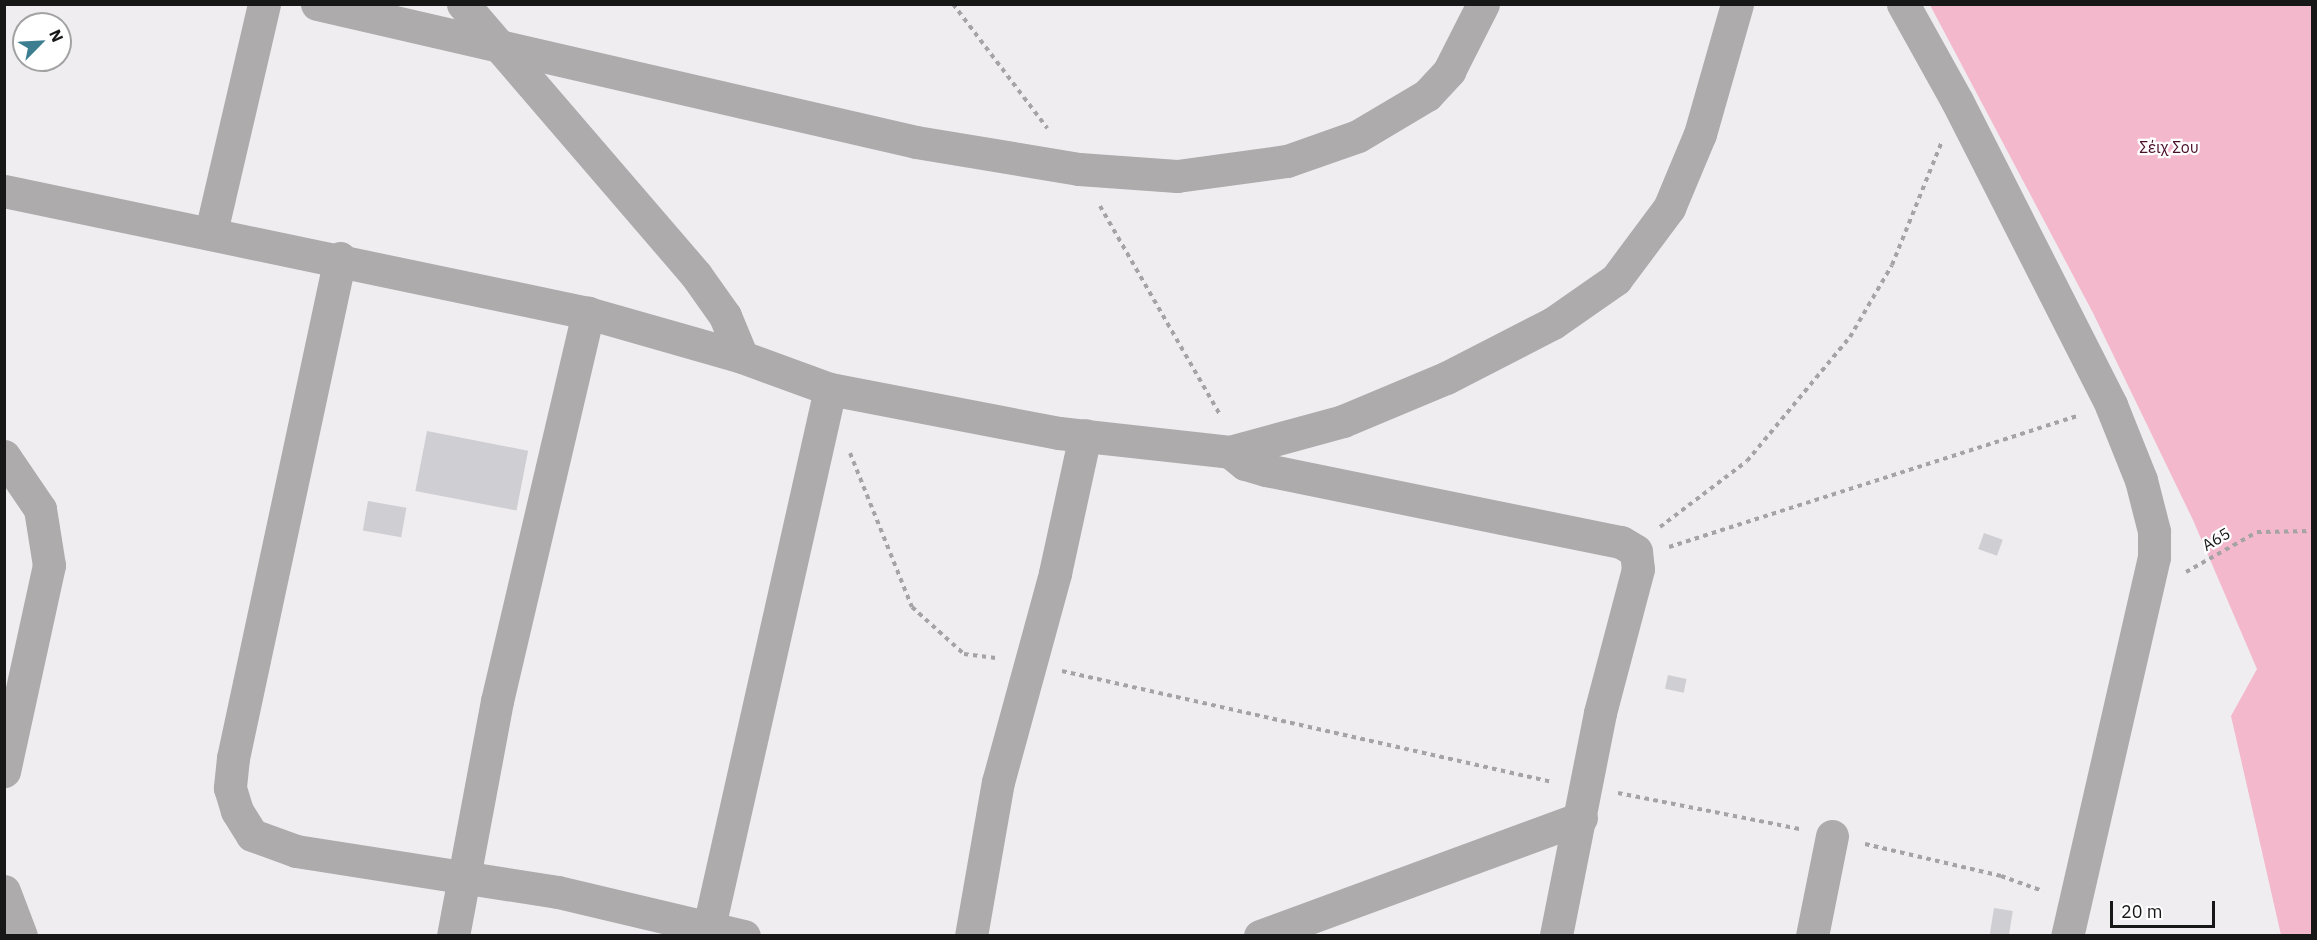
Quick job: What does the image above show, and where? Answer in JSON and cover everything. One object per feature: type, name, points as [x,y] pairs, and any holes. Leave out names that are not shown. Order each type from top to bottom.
[{"type":"street","points":[[211,232],[264,4]]},
{"type":"street","points":[[317,4],[916,142],[1079,169],[1177,176],[1237,170],[1287,161],[1358,136],[1427,95],[1449,71],[1483,4]]},
{"type":"street","points":[[463,4],[696,275],[730,325],[742,357]]},
{"type":"street","points":[[4,191],[340,258],[588,313],[742,357],[827,404],[1230,452],[1343,421],[1446,378],[1553,323],[1616,279],[1669,208],[1706,114],[1737,4]]},
{"type":"street","points":[[1903,4],[1958,101],[2111,405],[2141,480],[2154,531],[2154,557],[2067,936]]},
{"type":"street","points":[[340,258],[231,788],[237,811],[252,835],[296,851],[462,875],[744,936]]},
{"type":"street","points":[[453,936],[462,875],[588,313]]},
{"type":"street","points":[[709,927],[827,404]]},
{"type":"street","points":[[971,936],[998,782],[1069,516],[1085,435]]},
{"type":"street","points":[[1230,452],[1245,464],[1266,470],[1635,552],[1600,713],[1581,819],[1556,936]]},
{"type":"street","points":[[4,456],[40,509],[49,565],[4,771]]},
{"type":"street","points":[[1260,936],[1581,819]]},
{"type":"street","points":[[1812,936],[1832,836]]},
{"type":"street","points":[[4,891],[21,936]]},
{"type":"path","points":[[953,4],[1079,169],[1217,407],[1230,452]]},
{"type":"path","points":[[1635,552],[1747,460],[1850,337],[1892,265],[1958,101]]},
{"type":"path","points":[[827,404],[857,462],[912,607],[964,654],[1030,663]]},
{"type":"path","points":[[1635,552],[2111,405]]},
{"type":"path","name":"Α65","points":[[2143,601],[2235,541],[2257,532],[2313,531]]},
{"type":"green space","name":"Σέιχ Σου","points":[[1930,5],[2312,5],[2312,935],[2281,935],[2231,716],[2257,669],[2193,520],[2093,313]]},
{"type":"building","points":[[427,431],[528,451],[516,511],[415,491]]},
{"type":"building","points":[[368,501],[406,508],[401,537],[363,531]]},
{"type":"building","points":[[1984,533],[2003,540],[1997,556],[1978,549]]},
{"type":"building","points":[[1668,675],[1687,679],[1684,693],[1665,689]]},
{"type":"building","points":[[1994,908],[2013,911],[2009,936],[1990,934]]}]
